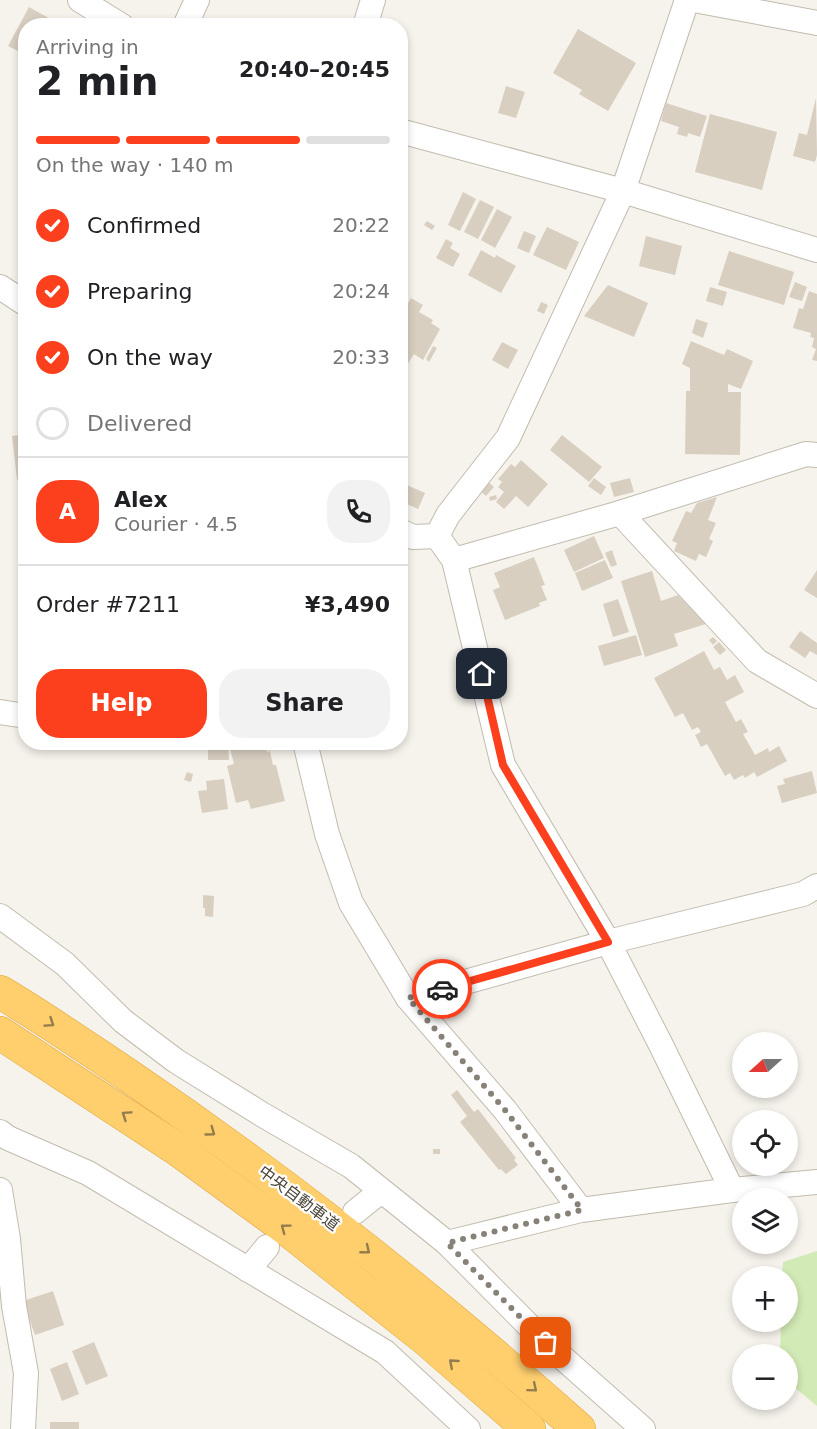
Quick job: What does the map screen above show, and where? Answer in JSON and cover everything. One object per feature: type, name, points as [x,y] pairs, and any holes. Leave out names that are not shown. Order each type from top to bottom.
[{"type":"highway","name":"中央自動車道","points":[[0,992],[194,1120],[311,1206],[445,1313],[579,1429]]},
{"type":"highway","name":"中央自動車道","points":[[0,1033],[177,1149],[288,1230],[427,1340],[529,1429]]},
{"type":"street","points":[[80,0],[109,18]]},
{"type":"street","points":[[189,18],[197,0]]},
{"type":"street","points":[[367,18],[373,0]]},
{"type":"street","points":[[437,536],[448,515],[508,438],[623,191],[687,0]]},
{"type":"street","points":[[694,0],[817,23]]},
{"type":"street","points":[[408,134],[623,191],[817,250]]},
{"type":"street","points":[[0,286],[18,298]]},
{"type":"street","points":[[454,560],[620,513],[806,454],[817,455]]},
{"type":"street","points":[[620,513],[757,661],[817,696]]},
{"type":"street","points":[[408,535],[413,537],[437,536]]},
{"type":"street","points":[[437,536],[454,560],[503,765],[608,942],[732,1190],[582,1210],[447,1243]]},
{"type":"street","points":[[0,712],[18,715]]},
{"type":"street","points":[[307,750],[327,834],[351,903],[408,998],[505,1110],[582,1210]]},
{"type":"street","points":[[408,998],[608,942],[803,894],[817,886]]},
{"type":"street","points":[[0,916],[65,964],[123,1021],[176,1061],[351,1166],[447,1243],[546,1343],[643,1429]]},
{"type":"street","points":[[3,1142],[88,1173],[385,1352],[468,1429]]},
{"type":"street","points":[[753,1188],[817,1182]]},
{"type":"street","points":[[0,1190],[8,1239],[14,1306],[26,1373],[23,1429]]},
{"type":"street","points":[[355,1212],[381,1191]]},
{"type":"street","points":[[248,1270],[267,1247]]},
{"type":"green space","points":[[817,1251],[817,1406],[798,1390],[798,1344],[780,1344],[781,1332],[798,1332],[798,1266],[783,1266],[783,1262]]},
{"type":"building","points":[[29,7],[49,18],[23,18]]},
{"type":"building","points":[[18,27],[18,51],[8,46]]},
{"type":"building","points":[[578,29],[636,63],[608,111],[579,94],[582,90],[553,73]]},
{"type":"building","points":[[506,86],[525,92],[516,118],[498,113]]},
{"type":"building","points":[[816,98],[817,155],[815,162],[793,156],[799,133],[807,135]]},
{"type":"building","points":[[666,103],[707,116],[700,137],[688,133],[687,137],[677,134],[679,127],[661,121]]},
{"type":"building","points":[[710,114],[777,132],[762,190],[695,172]]},
{"type":"building","points":[[463,192],[476,199],[460,231],[448,225]]},
{"type":"building","points":[[480,200],[494,207],[478,239],[464,232]]},
{"type":"building","points":[[497,209],[512,217],[495,248],[481,240]]},
{"type":"building","points":[[427,221],[435,226],[432,230],[424,225]]},
{"type":"building","points":[[547,227],[579,242],[566,270],[533,255]]},
{"type":"building","points":[[524,231],[536,236],[529,253],[517,248]]},
{"type":"building","points":[[646,236],[682,246],[675,275],[639,266]]},
{"type":"building","points":[[446,239],[453,243],[450,248],[460,254],[453,267],[436,258]]},
{"type":"building","points":[[481,250],[516,266],[501,293],[468,275]]},
{"type":"building","points":[[729,251],[794,272],[784,305],[718,285]]},
{"type":"building","points":[[795,282],[807,287],[802,301],[789,297]]},
{"type":"building","points":[[608,285],[648,303],[634,337],[584,316]]},
{"type":"building","points":[[710,287],[727,292],[723,306],[706,301]]},
{"type":"building","points":[[809,291],[817,294],[817,361],[812,360],[816,349],[812,347],[814,338],[810,337],[811,333],[793,328],[799,308],[803,309]]},
{"type":"building","points":[[411,298],[423,305],[419,312],[433,320],[431,323],[440,329],[423,360],[414,354],[408,363],[408,303]]},
{"type":"building","points":[[541,302],[548,305],[544,314],[537,311]]},
{"type":"building","points":[[696,319],[708,323],[703,338],[692,333]]},
{"type":"building","points":[[691,341],[724,355],[727,349],[753,361],[741,389],[728,384],[728,392],[741,392],[740,455],[685,454],[686,391],[690,391],[690,368],[682,364]]},
{"type":"building","points":[[502,342],[518,350],[508,369],[492,360]]},
{"type":"building","points":[[433,346],[437,348],[429,362],[426,359]]},
{"type":"building","points":[[18,435],[18,480],[17,480],[12,436]]},
{"type":"building","points":[[562,435],[602,467],[589,482],[550,450]]},
{"type":"building","points":[[521,460],[548,484],[528,507],[516,496],[504,509],[496,502],[504,492],[498,487],[502,482],[498,479],[511,464],[515,467]]},
{"type":"building","points":[[594,478],[606,487],[601,495],[588,486]]},
{"type":"building","points":[[630,478],[634,492],[614,497],[610,483]]},
{"type":"building","points":[[486,480],[494,487],[486,496],[478,489]]},
{"type":"building","points":[[408,486],[425,493],[418,509],[408,505]]},
{"type":"building","points":[[496,495],[497,499],[490,501],[489,497]]},
{"type":"building","points":[[717,497],[708,520],[716,523],[709,539],[713,541],[706,557],[699,554],[696,561],[674,551],[677,543],[672,541],[686,511],[691,513],[697,503]]},
{"type":"building","points":[[594,536],[604,558],[574,572],[564,550]]},
{"type":"building","points":[[612,550],[617,565],[611,567],[605,553]]},
{"type":"building","points":[[534,557],[545,585],[541,586],[547,600],[539,603],[540,606],[505,620],[493,590],[500,587],[494,573]]},
{"type":"building","points":[[605,560],[613,578],[582,591],[575,573]]},
{"type":"building","points":[[817,570],[817,598],[804,590]]},
{"type":"building","points":[[652,571],[661,601],[678,595],[706,624],[674,634],[678,646],[645,657],[621,581]]},
{"type":"building","points":[[618,599],[629,632],[613,637],[603,604]]},
{"type":"building","points":[[800,631],[817,643],[817,655],[810,651],[805,658],[789,647]]},
{"type":"building","points":[[636,635],[642,655],[604,666],[598,646]]},
{"type":"building","points":[[713,637],[717,641],[713,645],[709,640]]},
{"type":"building","points":[[719,642],[726,650],[720,655],[713,647]]},
{"type":"building","points":[[704,651],[714,670],[720,667],[727,680],[735,675],[744,692],[725,702],[736,722],[741,719],[748,732],[743,734],[755,755],[768,748],[769,752],[779,746],[787,761],[757,777],[754,772],[745,778],[743,775],[734,780],[730,773],[725,776],[707,744],[701,747],[695,735],[701,732],[698,727],[692,730],[683,713],[675,717],[654,678]]},
{"type":"building","points":[[208,750],[228,750],[229,760],[208,760]]},
{"type":"building","points":[[230,750],[270,751],[285,801],[251,809],[248,800],[236,803],[227,766],[234,764]]},
{"type":"building","points":[[812,771],[817,793],[782,803],[777,786],[785,784],[783,779]]},
{"type":"building","points":[[187,772],[193,774],[191,782],[184,780]]},
{"type":"building","points":[[224,779],[228,809],[202,813],[198,791],[207,790],[206,781]]},
{"type":"building","points":[[203,895],[214,896],[213,917],[205,916]]},
{"type":"building","points":[[457,1090],[474,1112],[478,1109],[516,1158],[514,1160],[518,1165],[506,1174],[501,1169],[499,1170],[460,1122],[467,1116],[451,1095]]},
{"type":"building","points":[[433,1149],[440,1149],[440,1154],[433,1154]]},
{"type":"building","points":[[53,1291],[64,1325],[35,1335],[23,1301]]},
{"type":"building","points":[[94,1342],[108,1376],[86,1385],[72,1351]]},
{"type":"building","points":[[67,1362],[79,1394],[62,1401],[50,1369]]},
{"type":"building","points":[[50,1422],[79,1422],[79,1429],[50,1429]]},
{"type":"way so far","points":[[442,989],[408,998],[505,1110],[582,1210],[447,1243],[546,1343]]},
{"type":"route","points":[[442,989],[608,942],[503,765],[482,674]]}]
